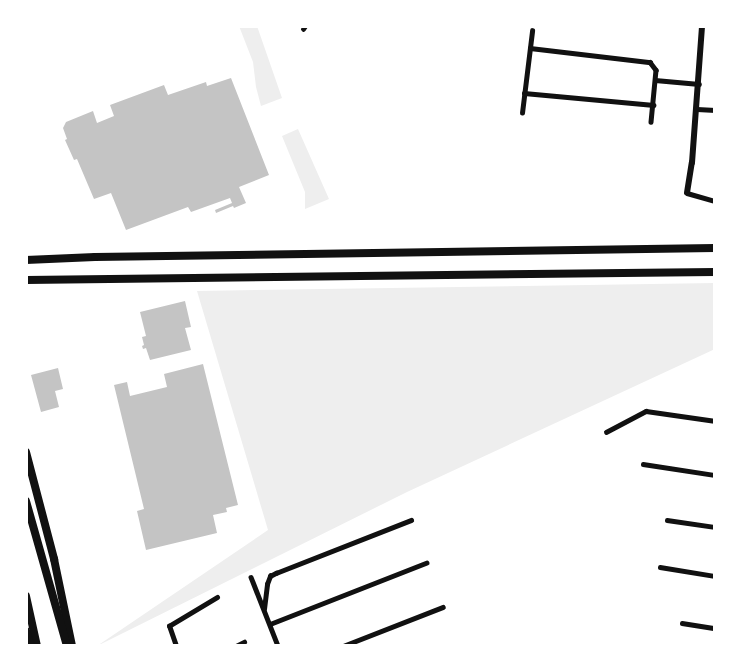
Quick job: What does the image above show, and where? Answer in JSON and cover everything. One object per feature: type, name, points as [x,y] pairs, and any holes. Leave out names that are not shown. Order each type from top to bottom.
[{"type":"main road","points":[[26,260],[126,256],[715,248]]},
{"type":"main road","points":[[26,280],[715,272]]},
{"type":"main road","points":[[26,452],[77,646]]},
{"type":"main road","points":[[26,501],[67,646]]},
{"type":"main road","points":[[54,560],[72,646]]},
{"type":"main road","points":[[26,596],[37,646]]},
{"type":"main road","points":[[26,631],[31,646]]},
{"type":"street","points":[[702,26],[697,109],[687,193],[715,201]]},
{"type":"street","points":[[522,113],[532,31]]},
{"type":"street","points":[[530,48],[650,62],[656,70],[651,122]]},
{"type":"street","points":[[655,80],[699,84]]},
{"type":"street","points":[[524,92],[653,105]]},
{"type":"street","points":[[697,109],[715,110]]},
{"type":"street","points":[[606,432],[646,411],[715,421]]},
{"type":"street","points":[[643,464],[715,475]]},
{"type":"street","points":[[264,610],[267,584],[270,576],[411,520]]},
{"type":"street","points":[[667,520],[715,527]]},
{"type":"street","points":[[270,624],[426,563]]},
{"type":"street","points":[[660,567],[715,576]]},
{"type":"street","points":[[252,577],[278,646]]},
{"type":"street","points":[[176,646],[169,626],[218,597]]},
{"type":"street","points":[[343,646],[443,607]]},
{"type":"street","points":[[682,623],[715,628]]},
{"type":"street","points":[[236,646],[244,642]]},
{"type":"shaded area","points":[[239,26],[257,26],[282,98],[261,106],[256,87],[253,62]]},
{"type":"shaded area","points":[[298,129],[329,199],[305,209],[305,192],[282,136]]},
{"type":"shaded area","points":[[715,283],[715,349],[407,492],[97,646],[268,530],[197,291]]},
{"type":"building","points":[[231,78],[269,175],[239,187],[246,203],[234,208],[233,206],[216,213],[215,210],[232,203],[230,198],[191,212],[188,207],[126,230],[111,193],[94,199],[77,159],[74,160],[65,140],[67,139],[63,128],[66,122],[93,111],[97,123],[114,116],[110,105],[164,85],[168,95],[206,82],[207,86]]},
{"type":"building","points":[[185,301],[191,327],[185,328],[191,350],[150,360],[146,348],[143,349],[142,346],[144,345],[142,337],[146,336],[140,312]]},
{"type":"building","points":[[203,364],[238,505],[226,508],[227,512],[213,515],[217,533],[146,550],[137,511],[144,509],[114,385],[127,382],[130,396],[167,387],[164,374]]},
{"type":"building","points":[[58,368],[63,389],[55,391],[59,407],[41,412],[31,375]]}]
